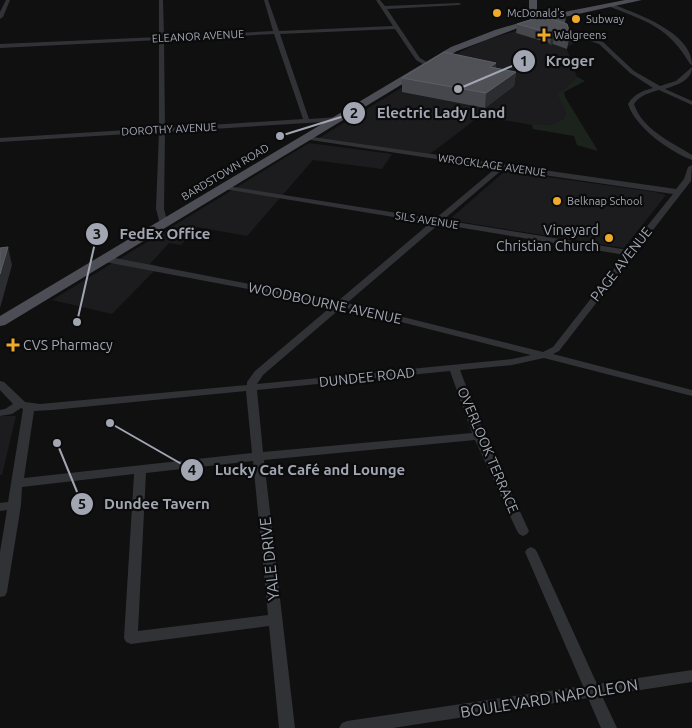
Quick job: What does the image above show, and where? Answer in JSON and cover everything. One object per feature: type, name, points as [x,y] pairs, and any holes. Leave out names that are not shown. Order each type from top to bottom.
[{"type":"main road","points":[[532,0],[534,16],[542,22]]},
{"type":"main road","name":"BARDSTOWN ROAD","points":[[0,322],[428,65],[469,43],[542,22],[637,0]]},
{"type":"street","points":[[0,17],[8,0]]},
{"type":"street","points":[[161,0],[162,130],[160,209],[164,224]]},
{"type":"street","points":[[266,0],[310,136]]},
{"type":"street","points":[[378,0],[418,59],[428,65]]},
{"type":"street","points":[[384,8],[459,4]]},
{"type":"street","points":[[610,5],[663,28],[680,43],[692,63]]},
{"type":"street","points":[[552,26],[601,43],[632,72],[659,89],[692,103]]},
{"type":"street","name":"ELEANOR AVENUE","points":[[0,46],[397,27]]},
{"type":"street","points":[[692,69],[688,75],[671,86],[634,98],[631,101],[632,110],[648,130],[692,158]]},
{"type":"street","name":"DOROTHY AVENUE","points":[[0,140],[339,119]]},
{"type":"street","name":"WROCKLAGE AVENUE","points":[[310,136],[678,192]]},
{"type":"street","points":[[250,389],[252,382],[259,373],[501,166]]},
{"type":"street","name":"PAGE AVENUE","points":[[544,356],[556,349],[688,179],[692,167]]},
{"type":"street","name":"SILS AVENUE","points":[[224,187],[630,253]]},
{"type":"street","name":"WOODBOURNE AVENUE","points":[[105,259],[341,304],[544,356]]},
{"type":"street","name":"DUNDEE ROAD","points":[[0,413],[28,407],[250,389],[512,362],[544,356],[692,393]]},
{"type":"street","name":"OVERLOOK TERRACE","points":[[454,368],[478,436],[523,531]]},
{"type":"street","points":[[0,384],[28,407],[19,483],[0,592]]},
{"type":"street","name":"YALE DRIVE","points":[[250,389],[259,457],[287,728]]},
{"type":"street","points":[[19,483],[478,436]]},
{"type":"street","points":[[140,470],[131,638],[276,620]]},
{"type":"street","points":[[0,506],[15,505]]},
{"type":"street","points":[[531,552],[609,728]]},
{"type":"street","name":"BOULEVARD NAPOLEON","points":[[347,728],[692,676]]},
{"type":"shaded area","points":[[539,24],[584,39],[566,47],[577,77],[563,90],[566,111],[564,119],[550,125],[532,125],[480,116],[430,154],[319,138],[462,51],[486,40]]},
{"type":"shaded area","points":[[577,77],[585,81],[564,92],[565,97],[598,151],[577,145],[574,136],[533,129],[532,125],[550,125],[564,119],[566,111],[558,95]]},
{"type":"shaded area","points":[[309,143],[392,154],[382,169],[313,160],[247,236],[197,227],[181,245],[169,243],[150,264],[159,266],[112,314],[52,300]]},
{"type":"shaded area","points":[[505,171],[666,195],[624,248],[449,220]]},
{"type":"shaded area","points":[[0,416],[16,416],[2,475],[0,475]]},
{"type":"building","points":[[563,10],[566,16],[555,13]]},
{"type":"building","points":[[543,16],[549,20],[549,18],[567,24],[569,30],[562,32],[569,39],[517,24]]},
{"type":"building","points":[[444,52],[496,63],[490,67],[516,72],[486,93],[402,78]]},
{"type":"building","points":[[8,247],[0,274],[0,248]]},
{"type":"place","name":"McDonald's","points":[[497,13]]},
{"type":"place","name":"Subway","points":[[576,19]]},
{"type":"place","name":"Walgreens","points":[[544,35]]},
{"type":"place","name":"Kroger","points":[[458,89]]},
{"type":"place","name":"Electric Lady Land","points":[[280,136]]},
{"type":"place","name":"Belknap School","points":[[557,201]]},
{"type":"place","name":"Vineyard Christian Church","points":[[609,238]]},
{"type":"place","name":"FedEx Office","points":[[77,322]]},
{"type":"place","name":"CVS Pharmacy","points":[[13,345]]},
{"type":"place","name":"Lucky Cat Café and Lounge","points":[[110,423]]},
{"type":"place","name":"Dundee Tavern","points":[[57,443]]}]
